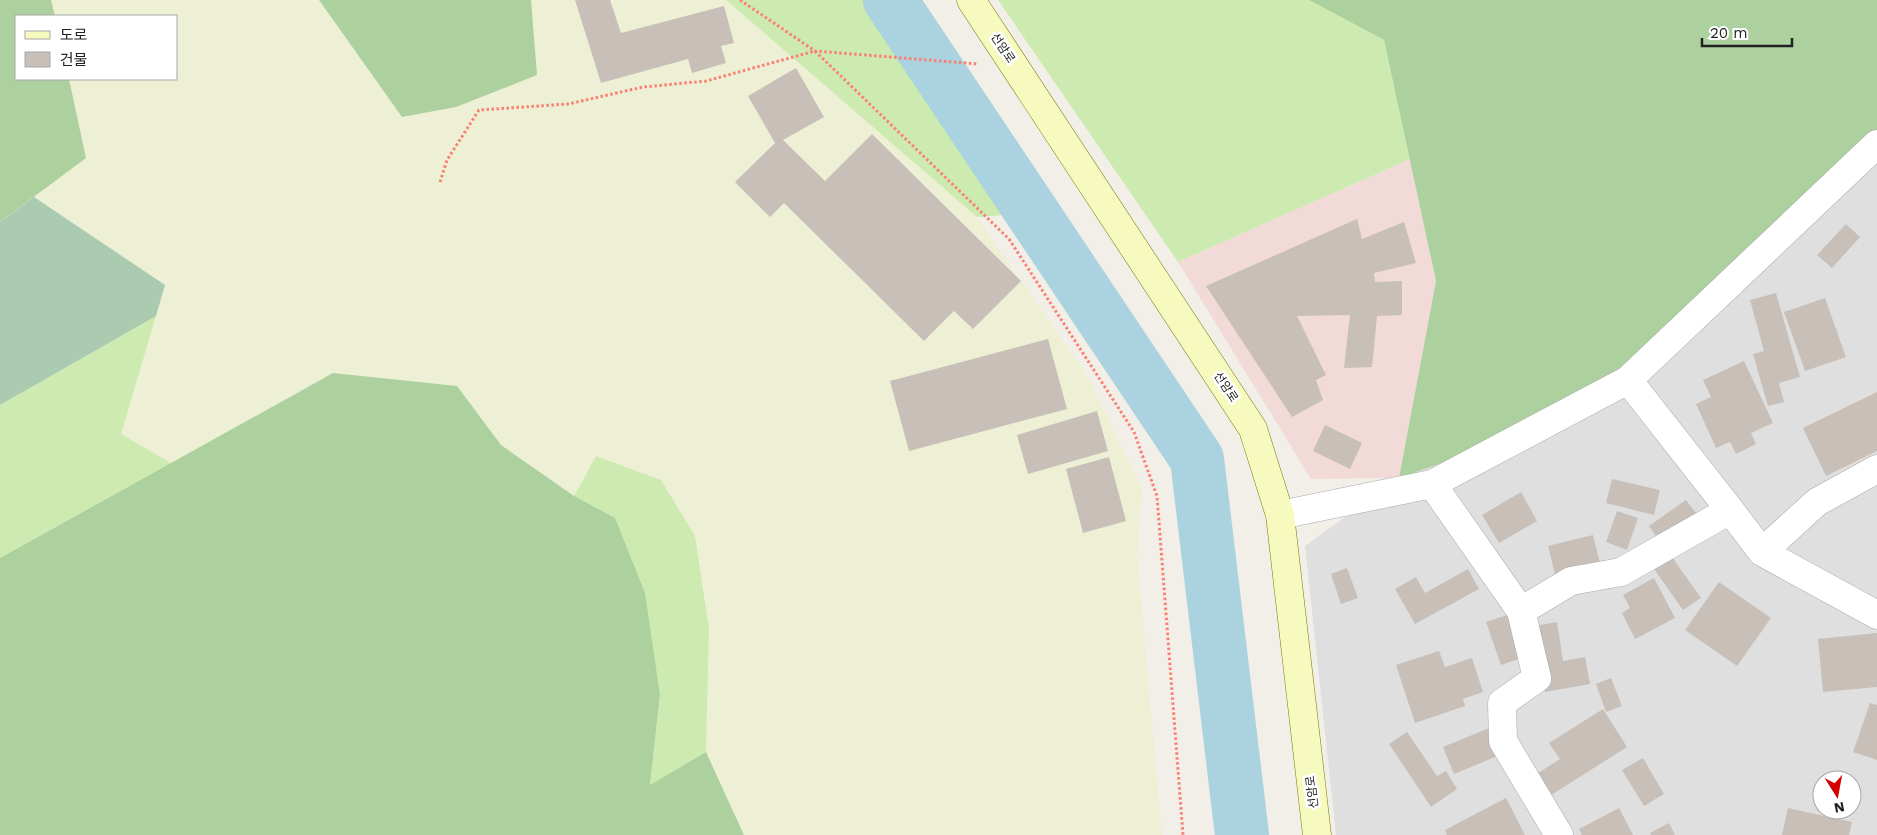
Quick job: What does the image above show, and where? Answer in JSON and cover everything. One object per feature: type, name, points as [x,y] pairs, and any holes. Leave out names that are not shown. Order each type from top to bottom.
[{"type":"main road","name":"선암로","points":[[971,0],[1253,429],[1280,515],[1317,835]]},
{"type":"street","points":[[1280,515],[1432,484],[1628,380],[1877,144]]},
{"type":"street","points":[[1628,380],[1762,552],[1877,615]]},
{"type":"street","points":[[1762,552],[1816,502],[1877,470]]},
{"type":"street","points":[[1432,484],[1521,611],[1537,678],[1502,703],[1503,741],[1559,835]]},
{"type":"street","points":[[1521,611],[1571,581],[1620,572],[1730,510]]},
{"type":"path","points":[[740,0],[815,51],[1009,239],[1134,432],[1157,496],[1183,835]]},
{"type":"path","points":[[440,182],[447,160],[479,110],[568,104],[643,87],[706,81],[815,51],[957,62]]},
{"type":"shaded area","points":[[1877,134],[1877,835],[1336,835],[1305,546],[1399,478],[1465,455]]},
{"type":"shaded area","points":[[1410,159],[1436,281],[1399,478],[1311,479],[1178,262]]},
{"type":"green space","points":[[0,0],[51,0],[55,15],[15,15],[15,80],[69,80],[86,158],[0,222]]},
{"type":"green space","points":[[51,0],[319,0],[402,116],[537,75],[531,0],[731,0],[809,62],[977,217],[1087,375],[1142,488],[1137,553],[1162,835],[744,835],[706,752],[709,629],[596,456],[574,496],[501,445],[457,386],[333,373],[171,463],[121,434],[165,285],[34,197],[86,157],[69,80],[178,80],[178,15],[55,15]]},
{"type":"green space","points":[[319,0],[531,0],[537,75],[456,107],[402,117]]},
{"type":"green space","points":[[726,0],[866,0],[1019,214],[977,217]]},
{"type":"green space","points":[[998,0],[1309,0],[1384,40],[1410,159],[1178,262]]},
{"type":"green space","points":[[1309,0],[1877,0],[1877,134],[1627,367],[1465,455],[1399,478],[1436,281],[1384,40]]},
{"type":"green space","points":[[34,197],[165,285],[156,316],[0,405],[0,222]]},
{"type":"green space","points":[[156,316],[121,434],[171,463],[0,558],[0,405]]},
{"type":"green space","points":[[333,373],[457,386],[501,445],[574,496],[615,518],[645,593],[660,695],[650,785],[706,752],[744,835],[0,835],[0,558]]},
{"type":"green space","points":[[596,456],[661,480],[695,536],[709,629],[706,752],[650,786],[660,695],[574,496]]},
{"type":"building","points":[[575,0],[610,0],[621,33],[724,6],[734,43],[721,46],[726,63],[692,73],[688,59],[601,83]]},
{"type":"building","points":[[796,68],[824,117],[783,140],[825,181],[872,134],[1021,281],[973,329],[954,311],[924,341],[784,203],[770,217],[735,182],[775,143],[748,96]]},
{"type":"building","points":[[1357,219],[1362,239],[1404,222],[1416,263],[1374,273],[1375,282],[1402,281],[1402,315],[1377,316],[1372,367],[1344,368],[1350,315],[1297,316],[1326,375],[1316,380],[1323,400],[1292,417],[1206,286]]},
{"type":"building","points":[[1846,224],[1860,237],[1832,268],[1817,255]]},
{"type":"building","points":[[1776,293],[1800,377],[1779,383],[1784,402],[1768,406],[1753,354],[1764,351],[1750,300]]},
{"type":"building","points":[[1825,298],[1846,357],[1805,371],[1784,312]]},
{"type":"building","points":[[1048,339],[1067,409],[909,451],[890,381]]},
{"type":"building","points":[[1744,361],[1773,423],[1751,433],[1756,444],[1736,454],[1730,442],[1716,448],[1696,404],[1711,397],[1703,380]]},
{"type":"building","points":[[1877,392],[1877,451],[1826,476],[1803,428]]},
{"type":"building","points":[[1097,411],[1108,451],[1028,474],[1017,435]]},
{"type":"building","points":[[1325,425],[1362,443],[1350,469],[1313,451]]},
{"type":"building","points":[[1109,457],[1126,521],[1083,533],[1066,469]]},
{"type":"building","points":[[1612,479],[1660,490],[1654,515],[1606,503]]},
{"type":"building","points":[[1521,492],[1537,521],[1499,543],[1482,515]]},
{"type":"building","points":[[1686,500],[1696,513],[1659,540],[1649,526]]},
{"type":"building","points":[[1617,511],[1638,518],[1627,550],[1606,542]]},
{"type":"building","points":[[1593,535],[1601,567],[1556,578],[1548,546]]},
{"type":"building","points":[[1672,557],[1701,598],[1683,610],[1654,569]]},
{"type":"building","points":[[1347,568],[1358,598],[1341,604],[1331,574]]},
{"type":"building","points":[[1468,569],[1479,589],[1415,624],[1395,589],[1416,577],[1425,593]]},
{"type":"building","points":[[1654,578],[1675,618],[1635,639],[1622,613],[1630,608],[1623,595]]},
{"type":"building","points":[[1719,582],[1771,618],[1737,666],[1685,630]]},
{"type":"building","points":[[1507,615],[1521,658],[1501,665],[1486,622]]},
{"type":"building","points":[[1557,622],[1563,661],[1585,657],[1590,684],[1545,692],[1534,626]]},
{"type":"building","points":[[1877,633],[1877,687],[1823,692],[1818,639]]},
{"type":"building","points":[[1439,651],[1445,667],[1472,658],[1483,692],[1463,699],[1465,706],[1415,723],[1396,665]]},
{"type":"building","points":[[1611,678],[1622,706],[1606,712],[1596,684]]},
{"type":"building","points":[[1870,703],[1877,705],[1877,760],[1853,752]]},
{"type":"building","points":[[1603,709],[1627,747],[1548,797],[1535,775],[1560,759],[1549,743]]},
{"type":"building","points":[[1489,728],[1500,755],[1454,774],[1443,747]]},
{"type":"building","points":[[1407,732],[1437,776],[1446,771],[1457,789],[1431,807],[1389,744]]},
{"type":"building","points":[[1643,758],[1664,794],[1644,806],[1622,770]]},
{"type":"building","points":[[1506,798],[1525,835],[1447,835],[1445,830]]},
{"type":"building","points":[[1619,808],[1633,835],[1582,835],[1579,829]]},
{"type":"building","points":[[1788,808],[1812,813],[1812,820],[1843,820],[1852,822],[1849,835],[1782,835]]},
{"type":"building","points":[[1669,823],[1675,835],[1651,835],[1650,833]]},
{"type":"waterway","points":[[890,0],[1197,459],[1242,835]]}]
